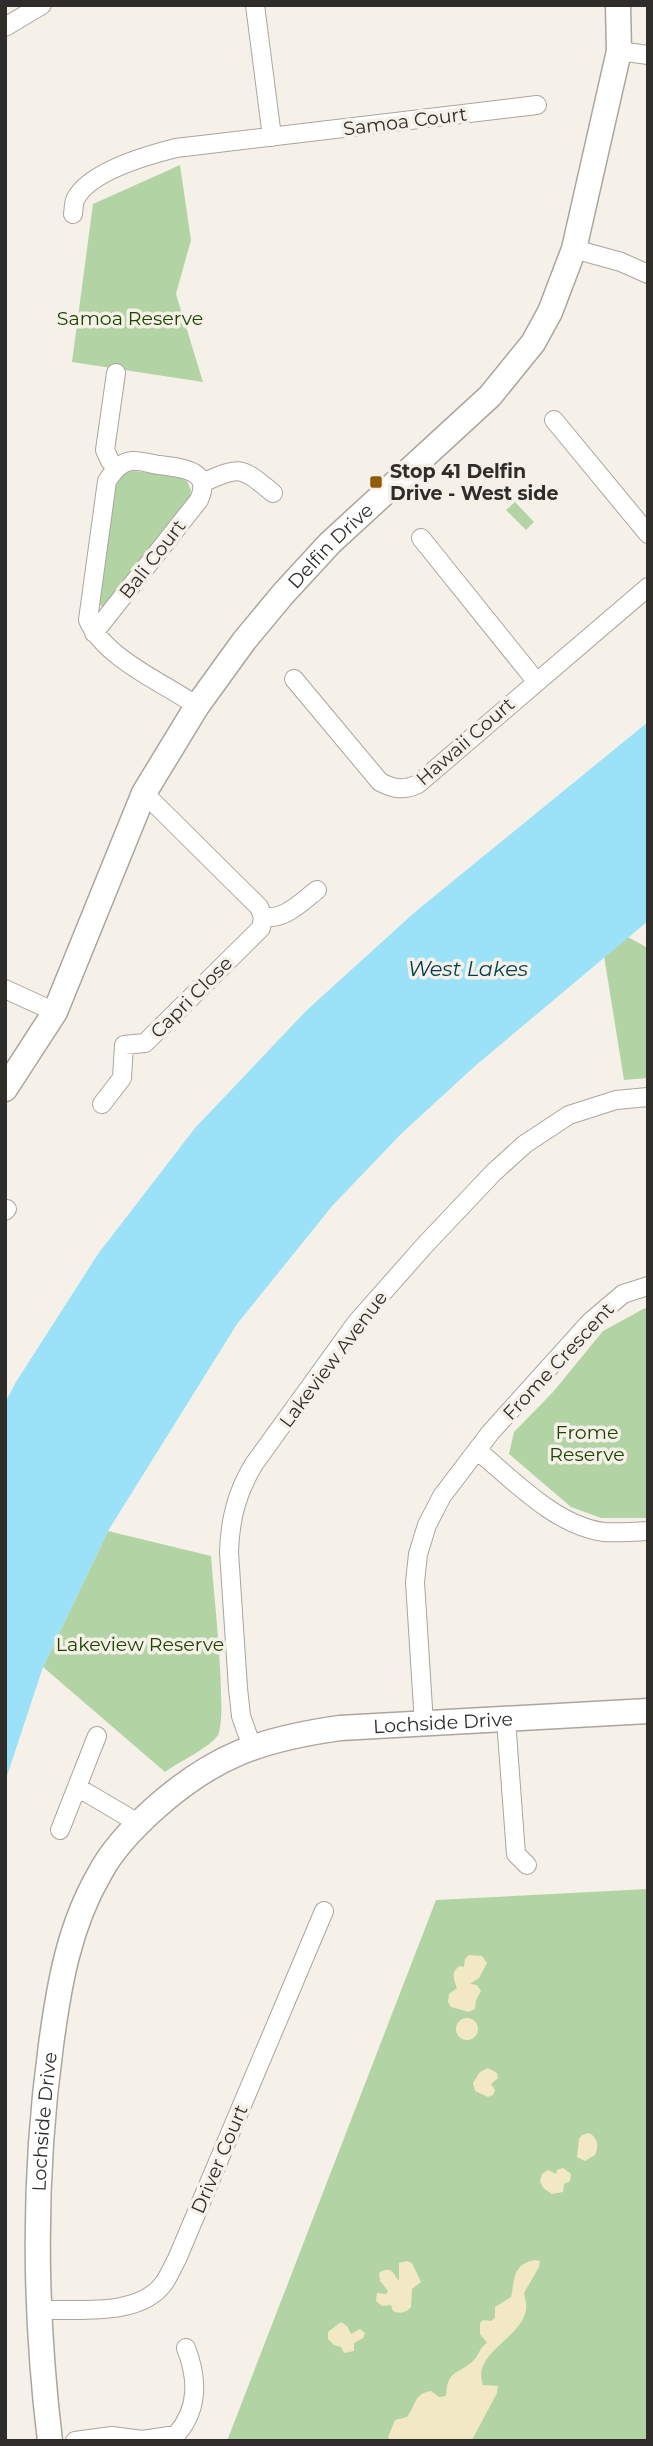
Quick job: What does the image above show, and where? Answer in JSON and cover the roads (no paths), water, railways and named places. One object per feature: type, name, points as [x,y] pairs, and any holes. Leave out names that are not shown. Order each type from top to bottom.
[{"type":"street","points":[[5,27],[42,5]]},
{"type":"street","points":[[255,5],[272,137]]},
{"type":"street","name":"Delfin Drive","points":[[5,1089],[55,1012],[144,793],[197,706],[244,641],[320,553],[499,385],[533,343],[550,312],[574,249],[619,51],[618,5]]},
{"type":"street","points":[[619,51],[648,55]]},
{"type":"street","name":"Samoa Court","points":[[73,215],[75,199],[90,183],[149,154],[537,105]]},
{"type":"street","points":[[574,249],[621,262],[648,274]]},
{"type":"street","points":[[116,373],[105,450],[116,468],[130,461],[189,469],[202,483],[240,470],[249,473],[273,493]]},
{"type":"street","points":[[554,420],[648,534]]},
{"type":"street","name":"Bali Court","points":[[116,468],[107,481],[89,603],[88,620],[94,633],[199,500],[203,491],[202,483]]},
{"type":"street","points":[[421,538],[536,681]]},
{"type":"street","name":"Hawaii Court","points":[[294,679],[380,782],[393,789],[407,789],[418,784],[648,587]]},
{"type":"street","points":[[94,633],[109,650],[197,706]]},
{"type":"street","points":[[144,793],[259,907],[263,917],[274,919],[283,916],[317,890]]},
{"type":"street","name":"Capri Close","points":[[102,1104],[122,1078],[124,1045],[145,1043],[261,928],[263,917]]},
{"type":"street","points":[[5,989],[55,1012]]},
{"type":"street","name":"Lakeview Avenue","points":[[252,1747],[241,1716],[229,1542],[241,1486],[254,1464],[356,1323],[493,1172],[525,1144],[569,1115],[616,1100],[648,1097]]},
{"type":"street","name":"Frome Crescent","points":[[424,1724],[415,1583],[418,1553],[427,1525],[442,1496],[477,1450],[590,1322],[623,1294],[648,1286]]},
{"type":"street","points":[[477,1450],[555,1514],[606,1532],[648,1531]]},
{"type":"street","name":"Lochside Drive","points":[[50,2441],[44,2393],[38,2276],[38,2181],[49,2057],[63,1967],[74,1929],[101,1871],[138,1823],[175,1790],[208,1766],[252,1747],[302,1733],[340,1728],[648,1711]]},
{"type":"street","points":[[506,1720],[516,1854],[527,1866]]},
{"type":"street","points":[[60,1830],[97,1735]]},
{"type":"street","points":[[77,1787],[138,1823]]},
{"type":"street","name":"Driver Court","points":[[40,2310],[128,2307],[148,2298],[164,2284],[324,1911]]},
{"type":"street","points":[[75,2441],[112,2436],[142,2440],[176,2435],[187,2423],[195,2385],[194,2368],[186,2348]]},
{"type":"water","name":"West Lakes","points":[[648,722],[648,921],[475,1066],[402,1133],[333,1205],[237,1324],[108,1531],[43,1667],[5,1782],[5,1403],[16,1382],[98,1254],[195,1128],[307,1010],[415,912]]},
{"type":"place","name":"Stop 41 Delfin Drive - West side","points":[[376,482]]},
{"type":"park label","name":"Samoa Reserve","points":[[130,318]]},
{"type":"park label","name":"Frome Reserve","points":[[587,1443]]},
{"type":"park label","name":"Lakeview Reserve","points":[[140,1644]]}]
